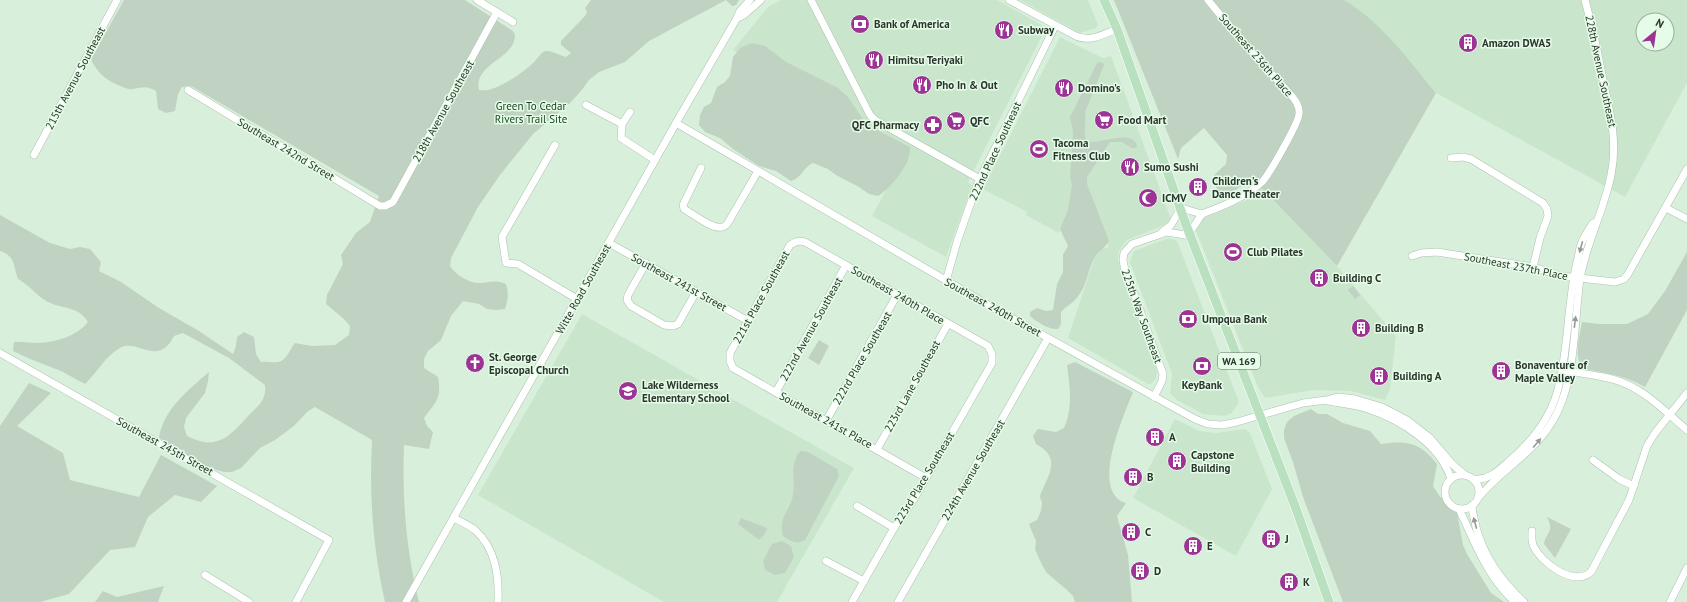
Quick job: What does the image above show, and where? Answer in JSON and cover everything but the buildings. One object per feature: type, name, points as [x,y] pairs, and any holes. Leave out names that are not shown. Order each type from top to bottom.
[{"type":"main road","name":"WA 169","points":[[1104,0],[1117,29],[1190,234],[1294,506],[1328,602]]},
{"type":"street","name":"215th Avenue Southeast","points":[[34,155],[117,0]]},
{"type":"street","points":[[477,0],[513,22]]},
{"type":"street","name":"Witte Road Southeast","points":[[406,602],[740,11],[750,0]]},
{"type":"street","name":"Witte Road Southeast","points":[[737,18],[744,15],[761,0]]},
{"type":"street","points":[[811,0],[870,115],[875,120],[980,179]]},
{"type":"street","points":[[1009,0],[1055,26],[1083,39],[1096,38],[1117,29]]},
{"type":"street","name":"Southeast 236th Place","points":[[1202,214],[1242,197],[1263,181],[1296,125],[1300,112],[1296,101],[1291,94],[1239,38],[1208,0]]},
{"type":"street","name":"228th Avenue Southeast","points":[[1478,498],[1486,488],[1533,449],[1546,433],[1557,413],[1564,395],[1565,371],[1577,277],[1612,174],[1614,134],[1585,0]]},
{"type":"street","name":"218th Avenue Southeast","points":[[385,206],[393,202],[497,12]]},
{"type":"street","name":"222nd Place Southeast","points":[[946,281],[957,242],[980,179],[1055,26]]},
{"type":"street","name":"Southeast 242nd Street","points":[[188,90],[380,206],[385,206]]},
{"type":"street","points":[[586,105],[622,124]]},
{"type":"street","points":[[630,112],[622,124],[621,138],[655,160]]},
{"type":"street","name":"Southeast 240th Street","points":[[676,123],[946,281],[1182,413],[1208,424],[1229,424],[1303,403],[1339,397],[1355,399],[1382,407],[1407,420],[1430,438],[1453,465],[1465,475]]},
{"type":"street","points":[[555,145],[502,237],[506,264],[518,264],[577,299]]},
{"type":"street","points":[[1451,158],[1463,157],[1471,159],[1543,203],[1547,209],[1548,216],[1540,238],[1533,267]]},
{"type":"street","points":[[701,168],[683,205],[684,209],[714,227],[720,228],[726,226],[730,221],[758,171]]},
{"type":"street","name":"Southeast 237th Place","points":[[1412,256],[1421,253],[1437,252],[1533,267],[1553,274],[1609,282],[1620,281],[1624,279],[1687,170]]},
{"type":"street","points":[[1181,208],[1202,214],[1190,234],[1161,233],[1171,225],[1181,208]]},
{"type":"street","points":[[1666,208],[1687,219]]},
{"type":"street","name":"225th Way Southeast","points":[[1154,397],[1163,378],[1162,370],[1123,259],[1124,253],[1129,245],[1161,233]]},
{"type":"street","name":"Southeast 240th Place","points":[[801,240],[988,346],[992,354]]},
{"type":"street","name":"221st Place Southeast","points":[[730,361],[730,353],[790,245],[801,240]]},
{"type":"street","name":"Southeast 241st Street","points":[[609,242],[748,321]]},
{"type":"street","points":[[646,263],[628,295],[627,300],[631,306],[664,325],[673,326],[678,324],[696,292]]},
{"type":"street","name":"222nd Avenue Southeast","points":[[776,392],[846,265]]},
{"type":"street","name":"222rd Place Southeast","points":[[826,420],[897,295]]},
{"type":"street","name":"223rd Lane Southeast","points":[[877,449],[948,324]]},
{"type":"street","name":"224th Avenue Southeast","points":[[898,602],[1048,338]]},
{"type":"street","name":"Southeast 245th Street","points":[[0,353],[330,540],[296,602]]},
{"type":"street","name":"223rd Place Southeast","points":[[852,602],[894,528],[914,499],[992,362],[992,354]]},
{"type":"street","name":"Southeast 241st Place","points":[[730,361],[733,368],[926,478]]},
{"type":"street","points":[[1565,371],[1612,379],[1627,385],[1644,395],[1687,430]]},
{"type":"street","name":"228th Avenue Southeast","points":[[1473,478],[1483,479],[1494,474],[1523,448],[1539,429],[1549,412],[1565,371]]},
{"type":"street","points":[[1532,531],[1533,546],[1548,564],[1568,575],[1580,577],[1586,576],[1593,568],[1621,517],[1634,486],[1647,446],[1655,433],[1687,393]]},
{"type":"street","name":"Southeast 240th Street","points":[[1327,400],[1368,409],[1402,424],[1420,438],[1446,465],[1451,479]]},
{"type":"street","points":[[1593,460],[1619,479],[1634,486]]},
{"type":"street","points":[[1457,475],[1465,475],[1473,478],[1479,488],[1478,498],[1472,506],[1459,509],[1452,506],[1445,496],[1445,489],[1451,479],[1457,475]]},
{"type":"street","points":[[857,506],[894,528]]},
{"type":"street","points":[[1472,506],[1479,536],[1490,561],[1504,581],[1524,602]]},
{"type":"street","points":[[1459,509],[1490,573],[1515,602]]},
{"type":"street","points":[[454,518],[475,530],[490,552],[496,565],[499,579],[498,602]]},
{"type":"street","points":[[826,561],[864,581]]},
{"type":"street","points":[[1670,602],[1687,568]]},
{"type":"street","points":[[205,575],[249,602]]},
{"type":"shaded area","points":[[781,0],[997,0],[1042,25],[1044,32],[968,182],[972,186],[946,257],[872,216],[908,149],[733,50],[769,6]]},
{"type":"shaded area","points":[[1020,0],[1088,0],[1098,25],[1096,28],[1080,33]]},
{"type":"shaded area","points":[[1344,0],[1687,0],[1687,83],[1625,197],[1436,93],[1385,33],[1358,9]]},
{"type":"shaded area","points":[[1060,37],[1103,58],[1111,56],[1171,219],[1160,227],[1127,240],[1118,254],[1118,260],[1157,371],[1156,378],[1151,384],[1148,384],[1068,338],[1097,250],[1109,247],[1084,180],[1085,147],[1071,211],[1059,233],[1026,215],[1027,212],[983,189]]},
{"type":"shaded area","points":[[1261,187],[1337,266],[1396,336],[1390,389],[1385,400],[1351,391],[1314,390],[1265,398],[1258,387],[1195,228],[1195,222],[1245,201]]},
{"type":"shaded area","points":[[1169,238],[1177,241],[1239,402],[1232,413],[1224,416],[1203,414],[1177,400],[1170,393],[1172,374],[1130,262],[1134,251]]},
{"type":"shaded area","name":"Lake Wilderness Elementary School","points":[[582,314],[854,468],[777,602],[664,602],[478,495]]},
{"type":"shaded area","points":[[1175,419],[1199,431],[1216,433],[1245,429],[1250,433],[1272,489],[1236,556],[1133,498]]},
{"type":"green space","name":"Green To Cedar Rivers Trail Site","points":[[124,0],[465,0],[513,31],[515,35],[513,44],[509,50],[485,70],[481,76],[479,90],[485,90],[499,86],[521,73],[545,51],[566,57],[571,53],[561,45],[561,41],[585,16],[587,12],[585,8],[591,0],[726,0],[649,41],[625,62],[599,72],[589,80],[569,104],[533,134],[500,175],[478,207],[451,258],[450,266],[460,276],[477,283],[496,282],[506,284],[508,297],[505,309],[496,310],[487,309],[479,304],[463,301],[451,316],[441,340],[428,351],[424,359],[424,368],[438,377],[439,384],[437,399],[424,418],[427,426],[433,432],[429,449],[404,445],[404,505],[408,544],[419,602],[385,602],[377,562],[373,522],[371,481],[372,440],[315,407],[308,411],[294,426],[275,440],[260,448],[241,468],[232,472],[224,472],[206,467],[184,452],[159,438],[161,428],[171,410],[185,393],[209,372],[205,393],[186,418],[184,427],[187,436],[207,442],[222,440],[235,430],[258,406],[265,395],[265,385],[229,358],[183,333],[174,336],[168,345],[161,350],[147,350],[133,346],[120,348],[105,360],[85,384],[61,371],[13,351],[14,342],[38,343],[59,340],[72,335],[88,322],[75,310],[48,302],[18,279],[13,262],[9,256],[0,251],[0,215],[50,243],[70,249],[80,247],[90,249],[101,262],[99,271],[121,282],[159,308],[199,331],[233,354],[237,337],[244,332],[254,337],[256,354],[261,362],[281,361],[286,357],[295,343],[312,346],[335,345],[349,335],[350,326],[326,304],[327,295],[343,264],[341,255],[356,233],[370,222],[379,196],[191,86],[182,87],[178,94],[175,111],[166,113],[158,109],[156,91],[146,87],[128,89],[106,79],[96,68],[91,59]]},
{"type":"green space","points":[[726,0],[739,0],[736,5],[732,6]]},
{"type":"green space","points":[[1114,0],[1344,0],[1370,19],[1405,55],[1436,93],[1337,266],[1253,179],[1219,200],[1214,175],[1226,164],[1227,155],[1204,128],[1181,148],[1178,159]]},
{"type":"green space","points":[[752,43],[765,46],[786,62],[838,88],[848,97],[864,121],[877,130],[910,147],[908,160],[900,174],[889,187],[878,196],[869,194],[828,169],[813,163],[798,177],[791,181],[776,171],[759,166],[733,149],[720,138],[705,132],[699,125],[700,115],[704,107],[711,103],[717,87],[725,82],[730,76],[733,57],[740,48]]},
{"type":"green space","points":[[1097,63],[1103,63],[1104,65],[1085,112],[1085,134],[1087,141],[1092,142],[1123,137],[1130,138],[1135,142],[1137,148],[1132,148],[1122,142],[1110,142],[1087,177],[1087,184],[1109,241],[1096,255],[1082,290],[1077,298],[1061,312],[1061,324],[1058,329],[1054,329],[1036,321],[1030,316],[1030,312],[1037,308],[1046,311],[1053,310],[1057,284],[1063,272],[1063,255],[1068,246],[1060,229],[1068,210],[1072,185],[1070,177],[1073,132],[1070,117]]},
{"type":"green space","points":[[1687,252],[1687,310],[1645,387],[1623,378],[1585,369],[1581,365],[1578,354],[1582,322],[1627,324],[1648,314],[1665,291]]},
{"type":"green space","points":[[1353,286],[1360,295],[1355,299],[1348,290]]},
{"type":"green space","points":[[819,340],[829,346],[819,365],[808,358]]},
{"type":"green space","points":[[1075,362],[1133,392],[1118,431],[1110,462],[1109,477],[1112,490],[1118,499],[1126,503],[1117,516],[1128,555],[1132,602],[1075,602],[1073,596],[1047,573],[1042,565],[1035,549],[1036,541],[1029,524],[1037,520],[1040,514],[1042,502],[1040,496],[1048,478],[1051,466],[1050,456],[1036,444],[1033,436],[1038,429],[1056,432],[1064,428],[1070,405],[1067,365]]},
{"type":"green space","points":[[29,383],[51,393],[17,426],[63,453],[70,480],[139,497],[161,455],[217,486],[201,502],[175,495],[148,517],[135,547],[110,550],[69,594],[40,602],[0,602],[0,426]]},
{"type":"green space","points":[[1311,409],[1318,414],[1327,414],[1343,423],[1370,431],[1381,444],[1398,442],[1406,443],[1419,447],[1431,457],[1437,464],[1433,486],[1440,497],[1452,502],[1456,507],[1463,545],[1467,554],[1491,593],[1504,602],[1343,602],[1303,497],[1293,462],[1284,438],[1284,430],[1287,422],[1294,416]]},
{"type":"green space","points":[[799,452],[808,452],[837,469],[839,476],[805,540],[796,542],[783,536],[782,524],[792,501],[794,489],[794,463]]},
{"type":"green space","points":[[1547,517],[1571,529],[1555,558],[1544,544],[1550,529]]},
{"type":"green space","points":[[741,518],[767,528],[764,535],[759,540],[738,524]]},
{"type":"green space","points":[[782,541],[791,546],[794,557],[785,573],[775,575],[765,570],[763,561],[772,544]]},
{"type":"green space","points":[[164,586],[158,602],[95,602],[103,591],[117,597]]},
{"type":"place","name":"Bank of America","points":[[860,24]]},
{"type":"place","name":"Subway","points":[[1004,30]]},
{"type":"place","name":"Amazon DWA5","points":[[1468,43]]},
{"type":"place","name":"Himitsu Teriyaki","points":[[874,60]]},
{"type":"place","name":"Pho In & Out","points":[[922,85]]},
{"type":"place","name":"Domino's","points":[[1064,88]]},
{"type":"place","name":"Food Mart","points":[[1104,120]]},
{"type":"place","name":"QFC","points":[[956,121]]},
{"type":"place","name":"QFC Pharmacy","points":[[933,125]]},
{"type":"place","name":"Tacoma Fitness Club","points":[[1039,149]]},
{"type":"place","name":"Sumo Sushi","points":[[1130,167]]},
{"type":"place","name":"Children's Dance Theater","points":[[1198,187]]},
{"type":"place","name":"ICMV","points":[[1148,198]]},
{"type":"place","name":"Club Pilates","points":[[1233,252]]},
{"type":"place","name":"Building C","points":[[1319,278]]},
{"type":"place","name":"Umpqua Bank","points":[[1188,319]]},
{"type":"place","name":"Building B","points":[[1361,328]]},
{"type":"place","name":"St. George Episcopal Church","points":[[475,363]]},
{"type":"place","name":"KeyBank","points":[[1202,366]]},
{"type":"place","name":"Bonaventure of Maple Valley","points":[[1501,371]]},
{"type":"place","name":"Building A","points":[[1379,376]]},
{"type":"place","name":"Lake Wilderness Elementary School","points":[[628,391]]},
{"type":"place","name":"A","points":[[1155,437]]},
{"type":"place","name":"Capstone Building","points":[[1177,461]]},
{"type":"place","name":"B","points":[[1133,477]]},
{"type":"place","name":"C","points":[[1131,532]]},
{"type":"place","name":"J","points":[[1271,539]]},
{"type":"place","name":"E","points":[[1193,546]]},
{"type":"place","name":"D","points":[[1140,571]]},
{"type":"place","name":"K","points":[[1289,582]]}]
